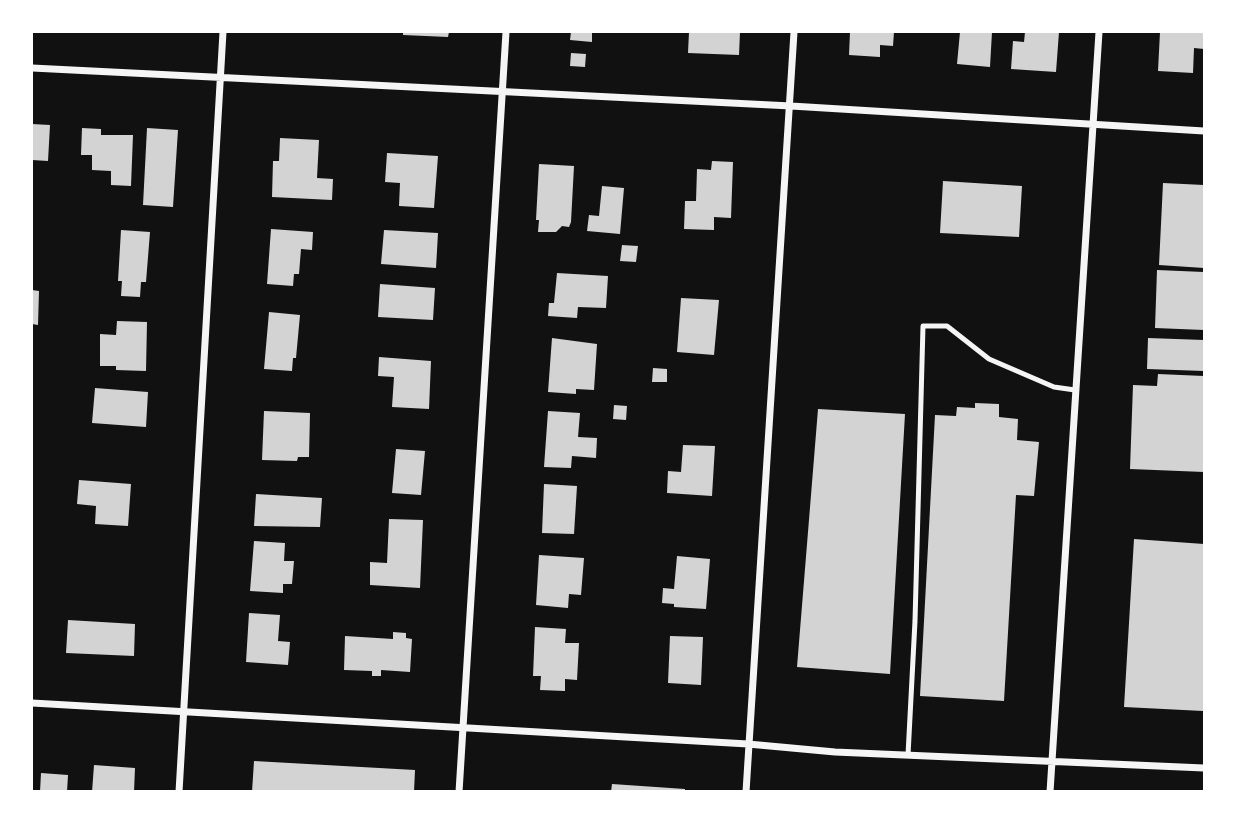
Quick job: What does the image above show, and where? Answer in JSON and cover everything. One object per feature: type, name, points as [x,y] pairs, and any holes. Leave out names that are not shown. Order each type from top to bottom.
[{"type":"street","points":[[179,792],[223,32]]},
{"type":"street","points":[[459,792],[506,32]]},
{"type":"street","points":[[746,792],[794,32]]},
{"type":"street","points":[[1050,792],[1099,32]]},
{"type":"street","points":[[32,68],[791,106],[1205,131]]},
{"type":"street","points":[[32,703],[748,744],[835,752],[1205,768]]},
{"type":"lane","points":[[908,755],[915,621],[923,326],[947,326],[989,359],[1054,387],[1075,390]]},
{"type":"building","points":[[403,32],[449,32],[448,37],[403,35]]},
{"type":"building","points":[[571,32],[592,32],[592,42],[570,40]]},
{"type":"building","points":[[689,32],[740,32],[739,55],[688,53]]},
{"type":"building","points":[[850,32],[894,32],[893,46],[880,45],[880,57],[849,55]]},
{"type":"building","points":[[960,32],[992,32],[990,67],[957,64]]},
{"type":"building","points":[[1025,32],[1059,32],[1056,72],[1011,69],[1013,41],[1024,42]]},
{"type":"building","points":[[1160,32],[1204,32],[1204,49],[1194,48],[1193,73],[1158,71]]},
{"type":"building","points":[[571,53],[586,54],[585,67],[570,66]]},
{"type":"building","points":[[32,124],[50,125],[48,161],[32,160]]},
{"type":"building","points":[[82,128],[101,129],[101,135],[133,135],[131,186],[111,185],[111,171],[92,170],[92,155],[81,155]]},
{"type":"building","points":[[147,128],[178,130],[173,207],[143,205]]},
{"type":"building","points":[[280,138],[319,140],[317,178],[333,179],[332,200],[272,197],[273,161],[279,161]]},
{"type":"building","points":[[387,153],[438,156],[434,208],[399,206],[400,183],[385,182]]},
{"type":"building","points":[[712,161],[733,162],[731,218],[714,217],[714,230],[684,229],[685,201],[696,201],[697,169],[711,170]]},
{"type":"building","points":[[539,164],[574,166],[571,222],[569,227],[562,226],[556,232],[538,232],[539,220],[536,220]]},
{"type":"building","points":[[943,181],[1022,186],[1019,237],[940,233]]},
{"type":"building","points":[[1163,183],[1204,185],[1204,268],[1159,265]]},
{"type":"building","points":[[602,186],[624,188],[620,234],[587,231],[589,215],[599,216]]},
{"type":"building","points":[[271,229],[313,232],[312,250],[301,249],[299,274],[294,274],[293,286],[267,284]]},
{"type":"building","points":[[121,230],[150,232],[146,282],[141,282],[140,297],[121,296],[122,281],[118,281]]},
{"type":"building","points":[[384,230],[438,233],[436,268],[381,264]]},
{"type":"building","points":[[622,245],[638,246],[636,262],[620,261]]},
{"type":"building","points":[[1157,270],[1204,272],[1204,330],[1155,328]]},
{"type":"building","points":[[557,273],[608,276],[606,308],[578,307],[577,318],[548,316],[549,303],[554,303]]},
{"type":"building","points":[[380,284],[435,288],[433,320],[378,317]]},
{"type":"building","points":[[32,290],[39,291],[38,325],[32,324]]},
{"type":"building","points":[[681,298],[719,300],[714,355],[677,352]]},
{"type":"building","points":[[269,312],[300,315],[296,358],[293,358],[292,371],[264,369]]},
{"type":"building","points":[[117,321],[147,322],[146,371],[116,370],[116,366],[100,366],[100,334],[116,335]]},
{"type":"building","points":[[552,338],[597,344],[594,390],[576,389],[576,394],[548,392]]},
{"type":"building","points":[[1148,338],[1204,340],[1204,371],[1147,369]]},
{"type":"building","points":[[379,357],[431,361],[429,409],[392,407],[394,377],[378,376]]},
{"type":"building","points":[[653,368],[667,369],[667,382],[652,382]]},
{"type":"building","points":[[1158,374],[1204,376],[1204,472],[1130,469],[1133,385],[1157,386]]},
{"type":"building","points":[[95,388],[148,392],[146,427],[92,423]]},
{"type":"building","points":[[975,403],[999,404],[999,417],[1018,419],[1017,440],[1039,442],[1034,496],[1016,495],[1004,701],[920,696],[935,415],[956,416],[957,407],[975,408]]},
{"type":"building","points":[[614,405],[627,406],[626,420],[613,419]]},
{"type":"building","points":[[818,409],[905,414],[890,674],[797,667]]},
{"type":"building","points":[[264,411],[310,413],[309,457],[298,457],[297,461],[262,460]]},
{"type":"building","points":[[548,411],[580,413],[578,437],[597,438],[596,458],[572,456],[571,468],[544,467]]},
{"type":"building","points":[[683,445],[715,446],[712,496],[667,493],[668,471],[681,472]]},
{"type":"building","points":[[396,449],[425,451],[421,495],[392,493]]},
{"type":"building","points":[[79,480],[131,484],[128,526],[95,524],[96,506],[77,504]]},
{"type":"building","points":[[544,484],[577,486],[574,534],[542,533]]},
{"type":"building","points":[[256,494],[322,498],[320,527],[254,526]]},
{"type":"building","points":[[389,519],[423,520],[420,588],[370,585],[370,562],[387,563]]},
{"type":"building","points":[[1134,539],[1204,544],[1203,711],[1124,707]]},
{"type":"building","points":[[254,541],[285,543],[284,561],[294,561],[292,584],[283,584],[283,593],[250,591]]},
{"type":"building","points":[[539,555],[584,558],[581,595],[569,594],[568,608],[536,605]]},
{"type":"building","points":[[677,556],[710,559],[706,609],[674,607],[674,604],[662,603],[663,588],[674,589]]},
{"type":"building","points":[[249,613],[280,615],[278,641],[290,642],[288,665],[246,662]]},
{"type":"building","points":[[68,620],[135,624],[134,656],[66,653]]},
{"type":"building","points":[[535,627],[566,629],[565,643],[579,643],[577,680],[565,679],[565,691],[540,690],[541,676],[533,676]]},
{"type":"building","points":[[393,632],[406,633],[406,638],[412,639],[410,672],[381,670],[381,676],[372,676],[372,671],[344,670],[345,636],[393,639]]},
{"type":"building","points":[[670,636],[703,637],[701,685],[668,683]]},
{"type":"building","points":[[254,761],[415,770],[414,792],[252,792]]},
{"type":"building","points":[[94,765],[135,768],[134,792],[92,792]]},
{"type":"building","points":[[41,773],[68,775],[67,792],[40,792]]},
{"type":"building","points":[[612,784],[685,789],[685,792],[611,792]]}]
